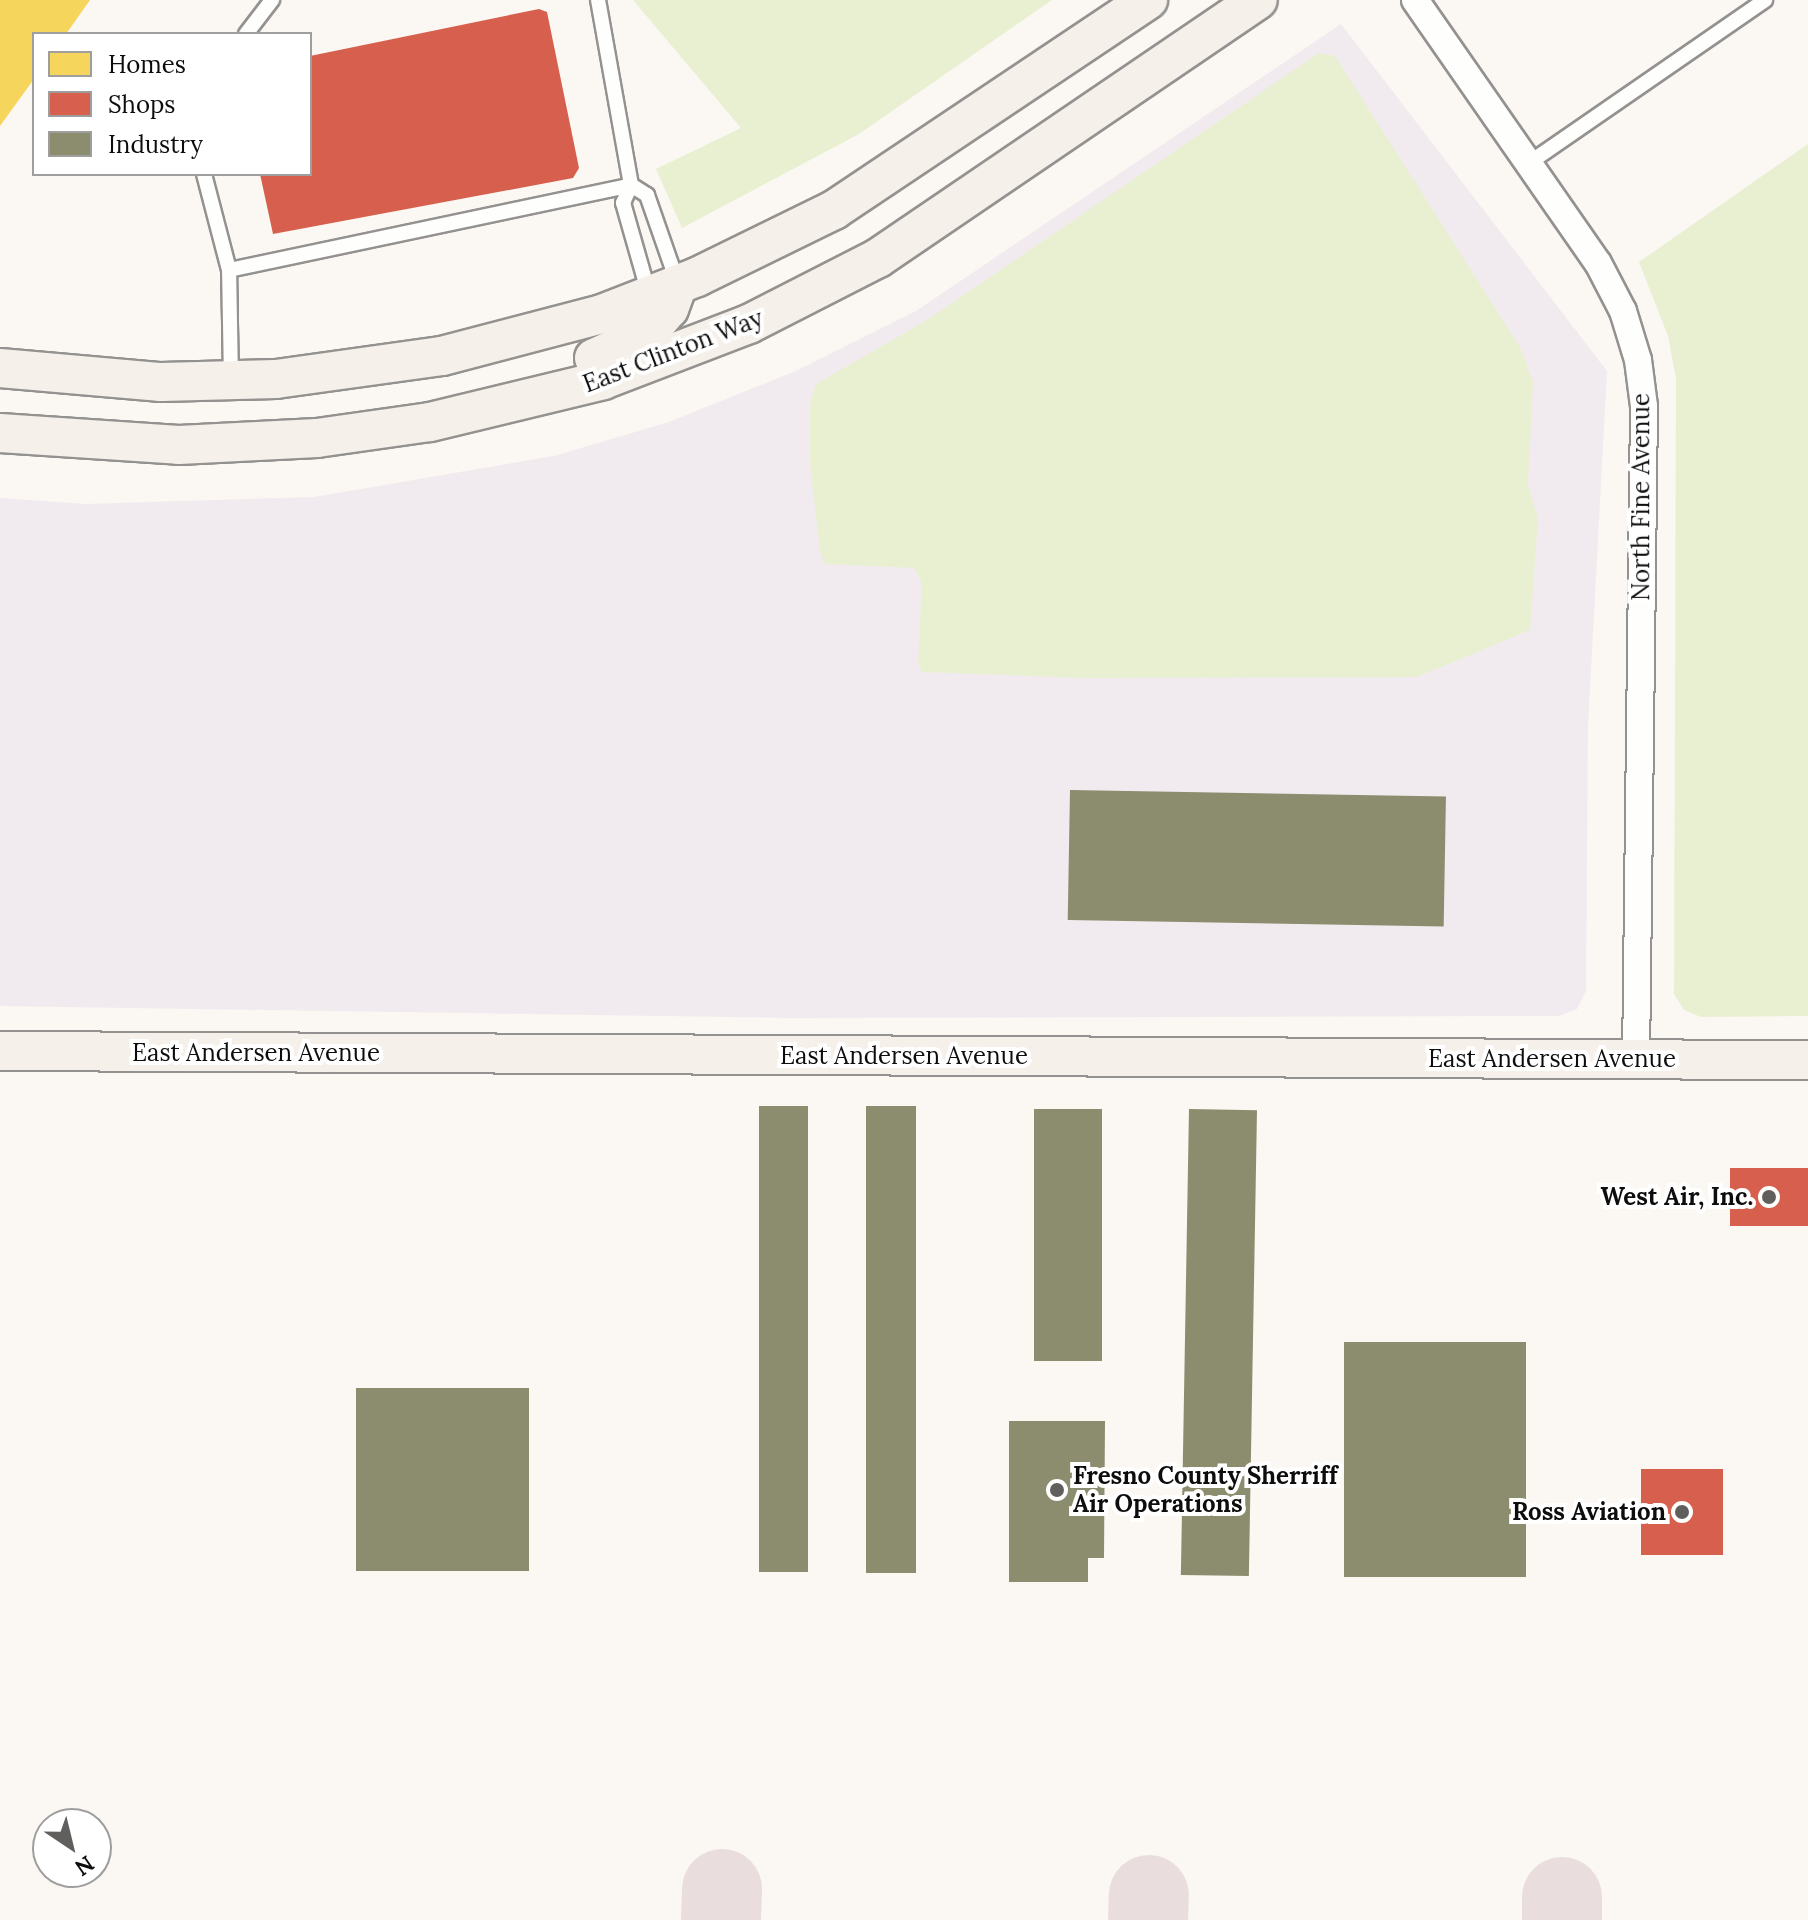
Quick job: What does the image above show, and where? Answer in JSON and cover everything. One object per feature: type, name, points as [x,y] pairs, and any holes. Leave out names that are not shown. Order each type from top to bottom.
[{"type":"main road","points":[[0,368],[101,379],[231,381],[381,367],[551,330],[664,290],[834,210],[1148,0]]},
{"type":"main road","name":"East Clinton Way","points":[[0,433],[179,445],[379,430],[493,409],[603,380],[791,304],[912,238],[1258,0]]},
{"type":"main road","points":[[379,430],[618,350],[646,335],[669,309],[664,290]]},
{"type":"main road","name":"East Andersen Avenue","points":[[0,1051],[1808,1060]]},
{"type":"street","name":"North Fine Avenue","points":[[1415,0],[1598,263],[1623,311],[1638,360],[1644,406],[1636,1060]]},
{"type":"lane","points":[[248,32],[272,0]]},
{"type":"lane","points":[[598,0],[631,185],[623,203],[664,290]]},
{"type":"lane","points":[[1529,163],[1765,0]]},
{"type":"lane","points":[[205,176],[229,270],[231,381]]},
{"type":"lane","points":[[229,270],[631,185],[647,195],[664,290]]},
{"type":"shaded area","points":[[1341,24],[1607,371],[1588,726],[1586,991],[1577,1009],[1559,1016],[789,1018],[0,1006],[0,498],[86,504],[314,497],[554,456],[669,422],[796,371],[916,311]]},
{"type":"green space","points":[[633,0],[1052,0],[859,134],[682,228],[656,169],[741,128]]},
{"type":"green space","points":[[1319,53],[1335,56],[1521,349],[1533,382],[1528,485],[1538,518],[1530,630],[1417,677],[1082,678],[922,672],[918,662],[922,583],[914,568],[825,564],[820,552],[810,463],[810,403],[816,384],[927,320]]},
{"type":"green space","points":[[1808,144],[1808,1016],[1701,1017],[1684,1010],[1674,994],[1676,379],[1668,336],[1639,262]]},
{"type":"building: Homes","points":[[0,0],[90,0],[67,32],[32,32],[32,82],[0,126]]},
{"type":"building: Shops","points":[[539,9],[547,12],[579,168],[573,178],[273,234],[260,176],[312,176],[312,56]]},
{"type":"building: Shops","name":"West Air, Inc.","points":[[1730,1168],[1808,1168],[1808,1226],[1730,1226]]},
{"type":"building: Shops","name":"Ross Aviation","points":[[1641,1469],[1723,1469],[1723,1555],[1641,1555]]},
{"type":"building: Industry","points":[[1070,790],[1446,797],[1444,927],[1068,920]]},
{"type":"building: Industry","points":[[759,1106],[808,1106],[808,1572],[759,1572]]},
{"type":"building: Industry","points":[[866,1106],[916,1106],[916,1573],[866,1573]]},
{"type":"building: Industry","points":[[1034,1109],[1102,1109],[1102,1361],[1034,1361]]},
{"type":"building: Industry","points":[[1189,1109],[1257,1110],[1249,1576],[1181,1575]]},
{"type":"building: Industry","points":[[1344,1342],[1526,1342],[1526,1577],[1344,1577]]},
{"type":"building: Industry","points":[[356,1388],[529,1388],[529,1571],[356,1571]]},
{"type":"building: Industry","name":"Fresno County Sherriff Air Operations","points":[[1009,1421],[1105,1421],[1104,1558],[1088,1558],[1088,1582],[1009,1582]]},
{"type":"taxiway","points":[[721,1920],[722,1889]]},
{"type":"taxiway","points":[[1148,1920],[1149,1895]]},
{"type":"taxiway","points":[[1562,1897],[1562,1920]]},
{"type":"place","name":"West Air, Inc.","points":[[1769,1197]]},
{"type":"place","name":"Fresno County Sherriff Air Operations","points":[[1057,1490]]},
{"type":"place","name":"Ross Aviation","points":[[1682,1512]]}]
